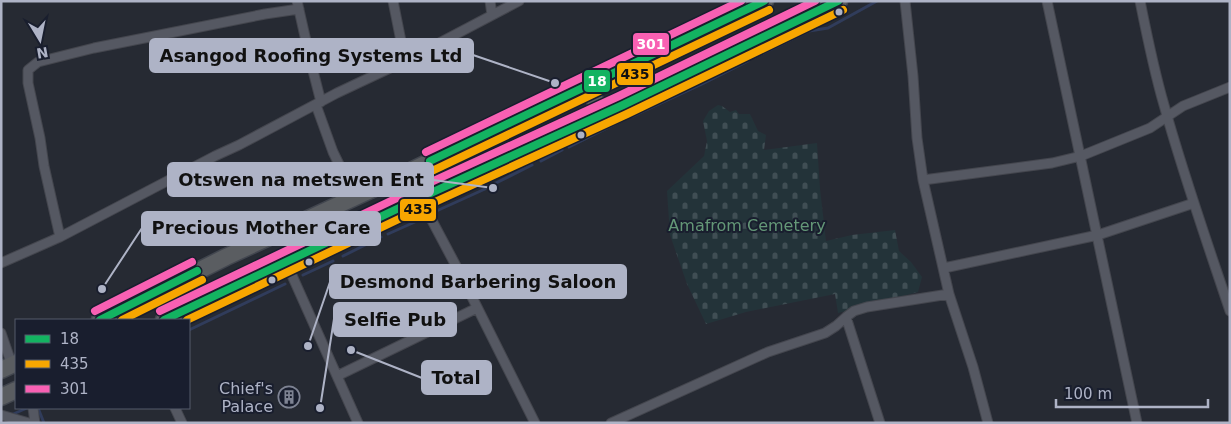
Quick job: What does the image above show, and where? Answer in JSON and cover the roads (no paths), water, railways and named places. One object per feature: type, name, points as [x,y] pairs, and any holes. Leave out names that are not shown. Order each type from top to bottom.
[{"type":"highway","points":[[102,319],[226,257],[390,181],[765,1]]},
{"type":"highway","points":[[166,319],[839,1]]},
{"type":"highway","points":[[587,85],[602,114]]},
{"type":"highway","points":[[1,397],[15,390]]},
{"type":"street","points":[[393,1],[405,61]]},
{"type":"street","points":[[490,1],[492,15]]},
{"type":"street","points":[[1,263],[60,237],[239,145],[336,92],[405,61],[520,1]]},
{"type":"street","points":[[905,1],[917,138],[923,180],[949,294],[973,367],[988,423]]},
{"type":"street","points":[[1047,1],[1138,423]]},
{"type":"street","points":[[1140,1],[1167,117],[1230,311]]},
{"type":"street","points":[[60,237],[28,83],[28,70],[38,62],[265,14],[298,5],[318,103],[333,152],[355,197]]},
{"type":"street","points":[[923,180],[1052,163],[1081,156],[1150,128],[1182,106],[1230,87]]},
{"type":"street","points":[[420,198],[535,423]]},
{"type":"street","points":[[944,268],[1098,235],[1194,203]]},
{"type":"street","points":[[286,262],[358,423]]},
{"type":"street","points":[[610,423],[768,352],[825,333],[854,311],[867,307],[949,294]]},
{"type":"street","points":[[337,376],[477,308]]},
{"type":"street","points":[[846,317],[880,423]]},
{"type":"street","points":[[1,333],[10,366]]},
{"type":"street","points":[[33,409],[36,423]]},
{"type":"street","points":[[175,409],[182,423]]},
{"type":"street","points":[[1,416],[29,423]]},
{"type":"waterway","points":[[755,57],[809,31],[828,28],[877,1]]},
{"type":"waterway","points":[[633,116],[748,61]]},
{"type":"waterway","points":[[569,147],[623,120]]},
{"type":"waterway","points":[[541,161],[562,150]]},
{"type":"waterway","points":[[492,185],[532,165]]},
{"type":"waterway","points":[[432,213],[485,189]]},
{"type":"waterway","points":[[388,234],[426,217]]},
{"type":"waterway","points":[[343,256],[381,237]]},
{"type":"waterway","points":[[303,275],[333,261]]},
{"type":"waterway","points":[[190,330],[285,284]]},
{"type":"waterway","points":[[11,415],[25,409]]},
{"type":"waterway","points":[[38,409],[44,423]]},
{"type":"place","name":"Asangod Roofing Systems Ltd","points":[[555,83]]},
{"type":"place","name":"Otswen na metswen Ent","points":[[493,188]]},
{"type":"place","name":"Precious Mother Care","points":[[102,289]]},
{"type":"place","name":"Desmond Barbering Saloon","points":[[308,346]]},
{"type":"place","name":"Total","points":[[351,350]]},
{"type":"place","name":"Chief's Palace","points":[[289,397]]},
{"type":"place","name":"Selfie Pub","points":[[320,408]]},
{"type":"park label","name":"Amafrom Cemetery","points":[[747,225]]}]
